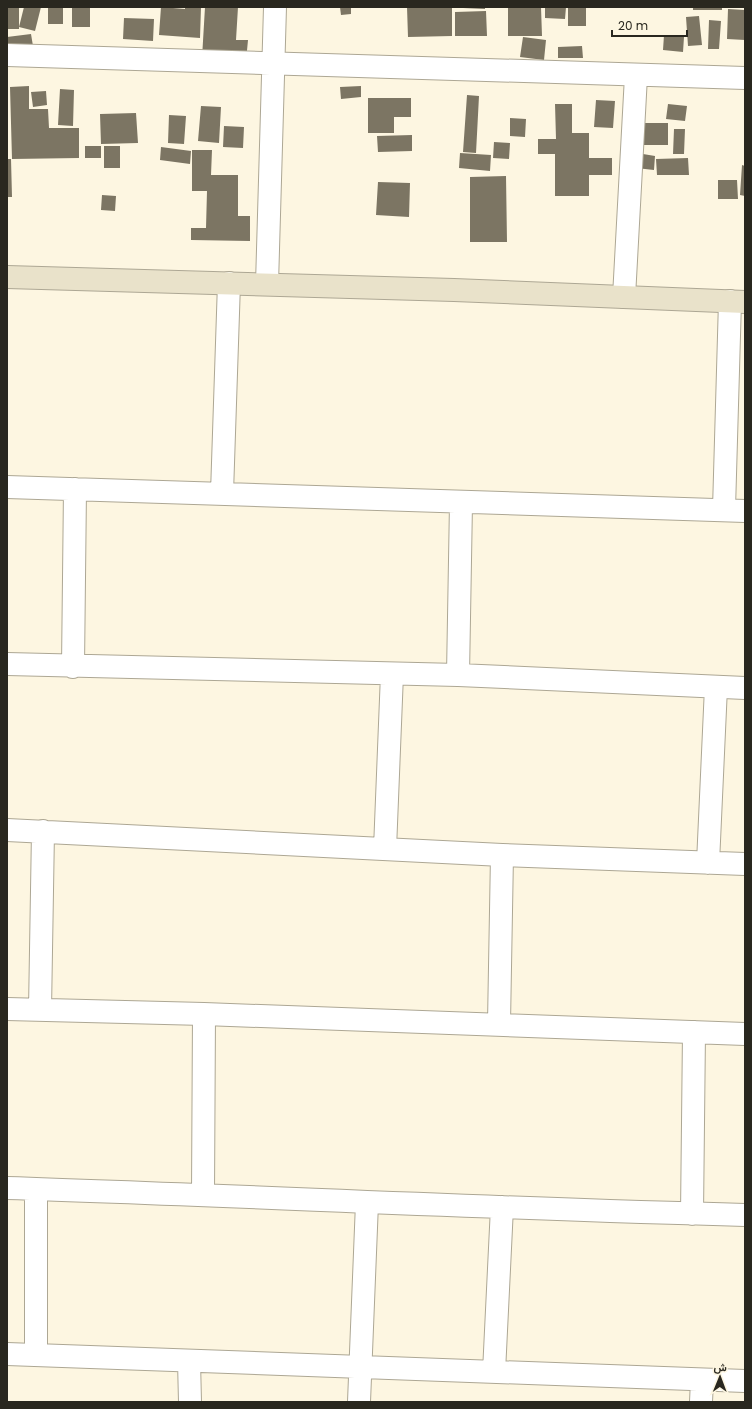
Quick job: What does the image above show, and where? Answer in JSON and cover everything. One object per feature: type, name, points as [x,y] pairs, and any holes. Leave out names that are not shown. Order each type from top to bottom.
[{"type":"street","points":[[267,284],[275,7]]},
{"type":"street","points":[[7,55],[636,76],[745,78]]},
{"type":"street","points":[[624,297],[636,76]]},
{"type":"street","points":[[7,277],[267,284],[738,301],[724,509]]},
{"type":"street","points":[[222,493],[229,283]]},
{"type":"street","points":[[7,487],[222,493],[461,503],[745,510]]},
{"type":"street","points":[[73,667],[75,489]]},
{"type":"street","points":[[458,675],[461,503]]},
{"type":"street","points":[[7,664],[73,667],[458,675],[745,688]]},
{"type":"street","points":[[385,849],[392,674]]},
{"type":"street","points":[[708,863],[716,687]]},
{"type":"street","points":[[7,830],[502,855],[745,864]]},
{"type":"street","points":[[40,1010],[43,831]]},
{"type":"street","points":[[499,1024],[502,855]]},
{"type":"street","points":[[7,1009],[204,1014],[745,1034]]},
{"type":"street","points":[[203,1195],[204,1014]]},
{"type":"street","points":[[692,1214],[694,1032]]},
{"type":"street","points":[[7,1188],[367,1203],[745,1215]]},
{"type":"street","points":[[36,1189],[36,1355]]},
{"type":"street","points":[[359,1402],[367,1203]]},
{"type":"street","points":[[494,1372],[502,1207]]},
{"type":"street","points":[[7,1354],[745,1381]]},
{"type":"street","points":[[189,1361],[190,1402]]},
{"type":"street","points":[[701,1402],[702,1380]]},
{"type":"building","points":[[7,7],[19,7],[19,29],[7,29]]},
{"type":"building","points":[[24,7],[41,7],[35,31],[19,27]]},
{"type":"building","points":[[48,7],[63,7],[63,24],[48,24]]},
{"type":"building","points":[[72,7],[90,7],[90,27],[72,27]]},
{"type":"building","points":[[161,7],[185,9],[185,7],[201,7],[200,38],[159,35]]},
{"type":"building","points":[[205,7],[238,7],[236,40],[248,40],[246,61],[202,58]]},
{"type":"building","points":[[340,7],[351,7],[351,14],[341,15]]},
{"type":"building","points":[[407,7],[452,7],[452,36],[408,37]]},
{"type":"building","points":[[485,7],[485,9],[463,8]]},
{"type":"building","points":[[508,7],[541,7],[542,36],[508,36]]},
{"type":"building","points":[[545,7],[566,7],[565,19],[545,18]]},
{"type":"building","points":[[568,7],[586,7],[586,26],[568,26]]},
{"type":"building","points":[[693,7],[722,7],[722,10],[693,10]]},
{"type":"building","points":[[728,9],[745,10],[745,40],[727,39]]},
{"type":"building","points":[[486,11],[487,36],[455,36],[455,12]]},
{"type":"building","points":[[699,16],[702,45],[688,46],[686,17]]},
{"type":"building","points":[[124,18],[154,19],[153,41],[123,39]]},
{"type":"building","points":[[709,20],[721,21],[719,49],[708,49]]},
{"type":"building","points":[[31,34],[34,52],[9,56],[7,37]]},
{"type":"building","points":[[664,35],[684,37],[683,52],[663,50]]},
{"type":"building","points":[[523,37],[546,40],[544,60],[520,57]]},
{"type":"building","points":[[582,46],[583,58],[558,58],[558,47]]},
{"type":"building","points":[[29,86],[29,109],[48,109],[49,128],[79,128],[79,158],[12,159],[10,87]]},
{"type":"building","points":[[361,86],[361,97],[341,99],[340,87]]},
{"type":"building","points":[[60,89],[74,90],[73,126],[58,125]]},
{"type":"building","points":[[46,91],[47,105],[33,107],[31,92]]},
{"type":"building","points":[[467,95],[479,96],[476,153],[463,152]]},
{"type":"building","points":[[368,98],[411,98],[411,117],[394,117],[394,133],[368,133]]},
{"type":"building","points":[[596,100],[615,101],[613,128],[594,127]]},
{"type":"building","points":[[555,104],[572,104],[572,133],[589,133],[589,158],[612,158],[612,175],[589,175],[589,196],[555,196],[555,154],[538,154],[538,139],[556,139]]},
{"type":"building","points":[[668,104],[687,106],[685,121],[666,119]]},
{"type":"building","points":[[201,106],[221,107],[219,143],[198,141]]},
{"type":"building","points":[[136,113],[138,143],[101,144],[100,114]]},
{"type":"building","points":[[169,115],[186,116],[184,144],[168,143]]},
{"type":"building","points":[[510,118],[526,119],[525,137],[510,136]]},
{"type":"building","points":[[640,123],[668,123],[668,145],[640,145]]},
{"type":"building","points":[[224,126],[244,127],[243,148],[223,147]]},
{"type":"building","points":[[674,129],[685,129],[684,154],[673,154]]},
{"type":"building","points":[[412,135],[412,151],[378,152],[377,136]]},
{"type":"building","points":[[494,142],[510,143],[509,159],[493,158]]},
{"type":"building","points":[[85,146],[101,146],[101,158],[85,158]]},
{"type":"building","points":[[104,146],[120,146],[120,168],[104,168]]},
{"type":"building","points":[[161,147],[191,151],[190,164],[160,160]]},
{"type":"building","points":[[192,150],[212,150],[211,175],[238,175],[238,216],[250,216],[250,241],[191,240],[191,228],[206,228],[207,191],[192,191]]},
{"type":"building","points":[[460,153],[491,155],[490,171],[459,168]]},
{"type":"building","points":[[637,153],[655,156],[654,170],[636,168]]},
{"type":"building","points":[[688,158],[689,175],[657,175],[656,159]]},
{"type":"building","points":[[7,159],[11,159],[12,197],[7,197]]},
{"type":"building","points":[[742,165],[745,166],[745,196],[740,195]]},
{"type":"building","points":[[506,176],[507,242],[470,242],[470,177]]},
{"type":"building","points":[[718,180],[737,180],[738,199],[718,199]]},
{"type":"building","points":[[378,182],[410,183],[409,217],[376,215]]},
{"type":"building","points":[[102,195],[116,196],[115,211],[101,210]]}]
